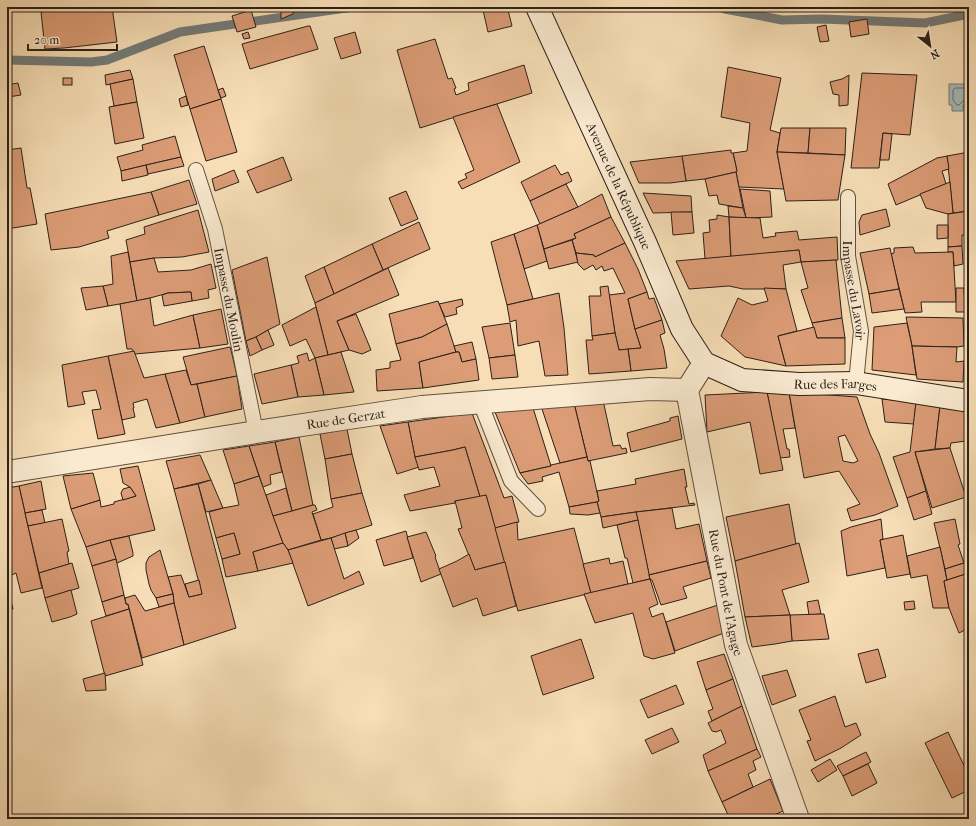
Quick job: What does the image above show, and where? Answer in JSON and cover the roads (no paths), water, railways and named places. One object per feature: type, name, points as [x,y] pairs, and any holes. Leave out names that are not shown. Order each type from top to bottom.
[{"type":"street","name":"Avenue de la République","points":[[537,7],[645,242],[682,330],[704,363]]},
{"type":"street","name":"Rue des Farges","points":[[704,363],[742,380],[799,384],[856,383],[969,401]]},
{"type":"street","points":[[687,390],[704,363]]},
{"type":"street","name":"Rue de Gerzat","points":[[7,472],[422,407],[650,389],[687,390]]},
{"type":"street","name":"Rue du Pont de l'Agage","points":[[687,390],[736,645],[798,819]]},
{"type":"lane","name":"Impasse du Moulin","points":[[196,170],[215,229],[256,432]]},
{"type":"lane","name":"Impasse du Lavoir","points":[[848,197],[848,256],[861,331],[856,383]]},
{"type":"lane","points":[[480,402],[511,481],[538,510]]},
{"type":"water","points":[[949,84],[969,84],[969,105],[963,105],[963,111],[952,111],[952,105],[949,105]]},
{"type":"waterway","points":[[7,60],[91,62],[107,60],[180,32],[353,7]]},
{"type":"waterway","points":[[718,7],[782,20],[822,19],[925,23],[969,14]]}]
